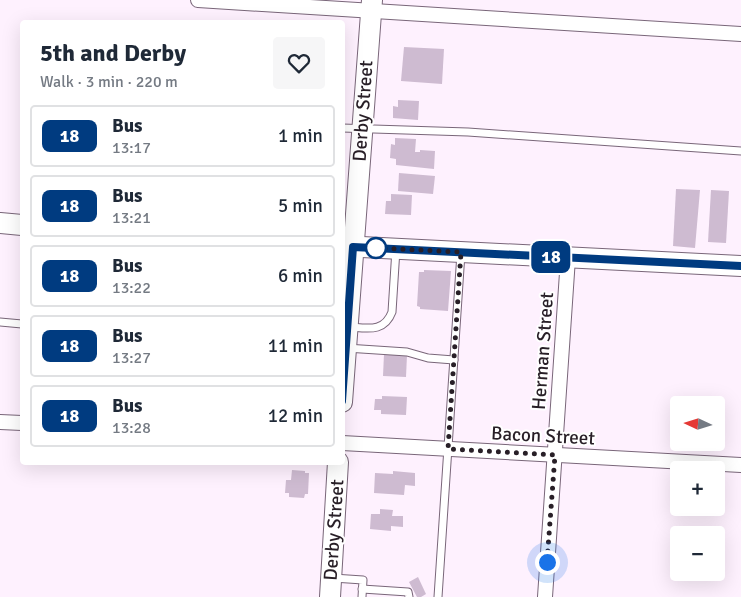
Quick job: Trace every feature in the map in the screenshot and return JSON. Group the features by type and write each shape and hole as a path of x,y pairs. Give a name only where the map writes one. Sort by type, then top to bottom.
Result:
{"main road":[{"name":"Derby Street","path":"345,338 352,128 371,5"},
{"path":"0,224 20,225"},
{"path":"348,246 741,266"},
{"name":"Derby Street","path":"331,587 338,465"}],"street":[{"path":"198,0 371,5 741,34"},
{"name":"Herman Street","path":"545,597 568,258"},
{"path":"0,422 20,423"},
{"name":"Bacon Street","path":"345,443 741,465"}],"lane":[{"path":"352,128 468,132 741,151"},
{"path":"345,338 379,328 390,319 396,249"},
{"path":"438,597 461,252"},
{"path":"0,322 20,324"},
{"path":"345,338 428,358 454,360"},
{"path":"331,587 363,580 362,593 408,592 409,597"}],"building":[{"path":"404,47 444,49 442,84 401,81"},
{"path":"398,100 419,101 418,120 393,118 393,106 398,107"},
{"path":"395,138 416,139 415,152 420,152 420,150 435,151 434,169 396,165 396,159 390,158 391,144 395,145"},
{"path":"399,173 435,176 433,194 398,191"},
{"path":"676,189 700,190 695,248 673,246"},
{"path":"711,190 729,191 726,243 708,242"},
{"path":"391,194 412,195 411,215 385,214 386,201 391,201"},
{"path":"424,270 451,271 448,311 420,309 417,306 419,272 424,272"},
{"path":"384,354 407,355 406,377 383,376"},
{"path":"382,396 407,397 406,415 381,414 381,410 374,410 375,399 382,399"},
{"path":"292,470 309,473 308,494 305,494 304,498 289,497 289,493 285,493 286,480 291,480"},
{"path":"393,471 415,473 415,486 405,485 404,495 374,493 375,473 393,474"},
{"path":"380,509 393,510 392,516 403,516 403,527 391,526 391,531 370,529 371,514 380,514"},
{"path":"418,577 426,594 421,597 417,597 409,582"}],"bus line":[{"name":"18","path":"345,359 353,247 741,266"}],"route":[{"path":"376,248 461,252 448,449 555,455 547,562"}]}
